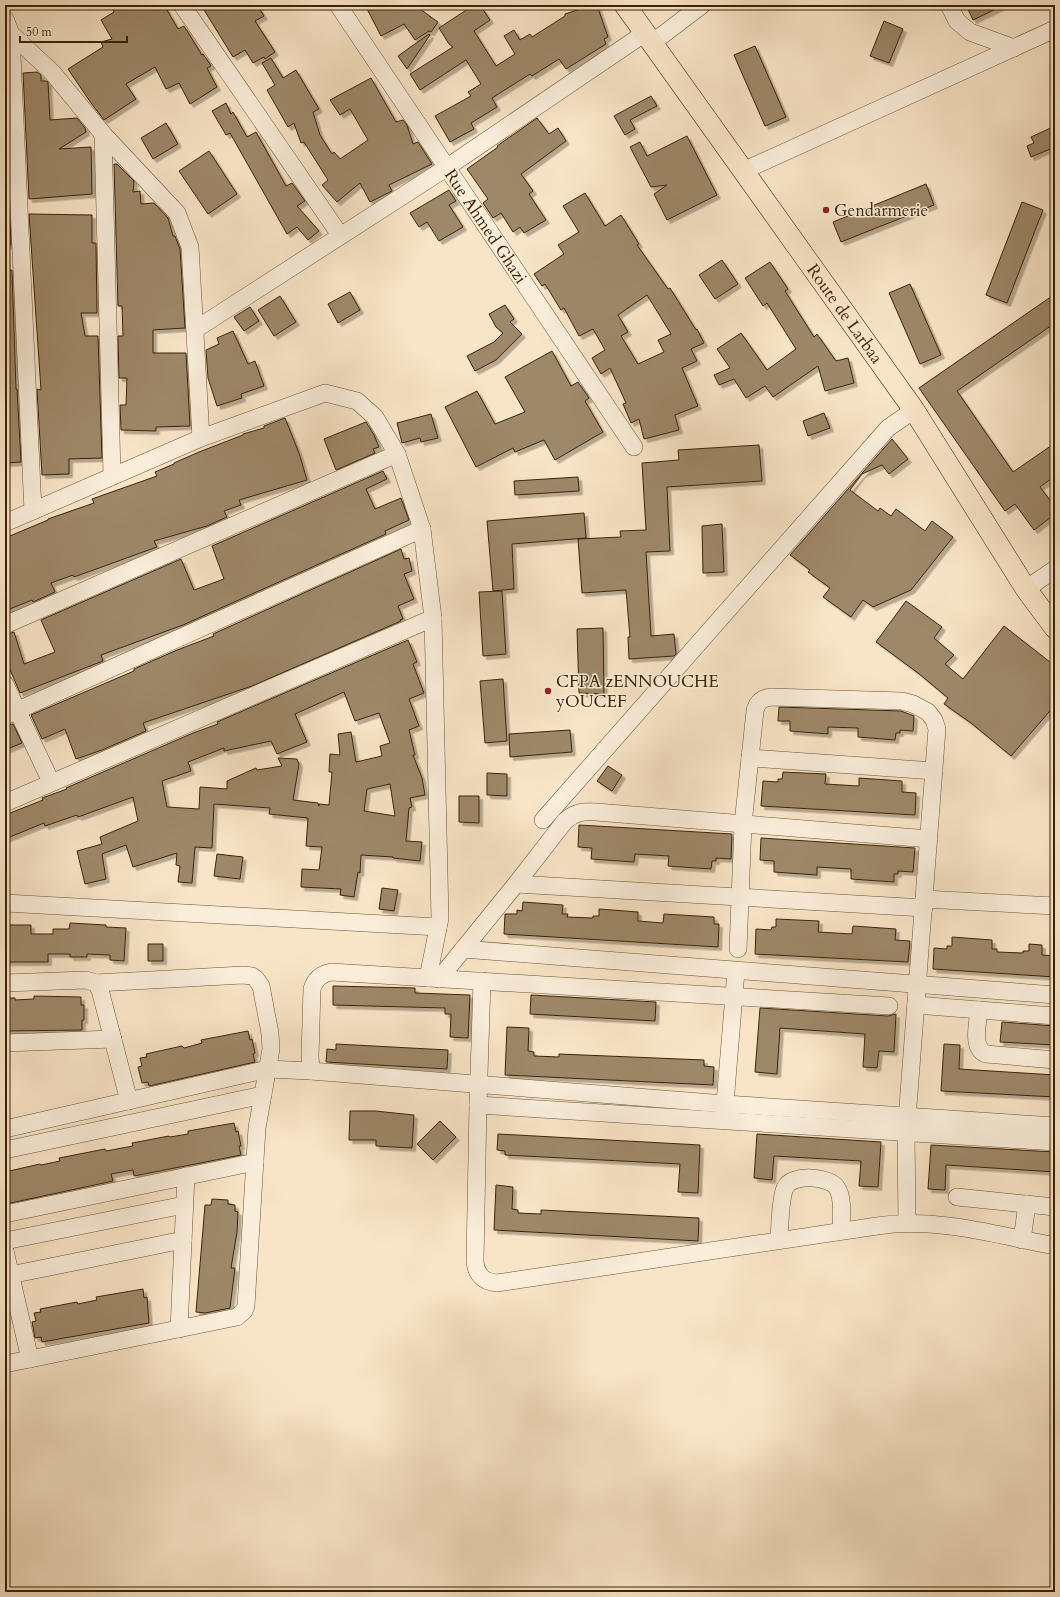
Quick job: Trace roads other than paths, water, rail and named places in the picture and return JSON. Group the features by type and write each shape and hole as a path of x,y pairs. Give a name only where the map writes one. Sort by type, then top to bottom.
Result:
{"main road":[{"name":"Route de Larbaa","path":"625,5 914,410 1026,589 1055,628"}],"street":[{"path":"182,5 340,235"},
{"name":"Rue Ahmed Ghazi","path":"338,5 634,447"},
{"path":"196,329 340,235 702,5"},
{"path":"949,5 957,21 970,32 1014,48"},
{"path":"8,27 52,72 103,134 177,213 190,247 196,329 201,438"},
{"path":"8,27 32,511"},
{"path":"743,171 1055,29"},
{"path":"103,134 112,476"},
{"path":"5,523 201,438 325,393 357,401 375,417 397,454 422,529 433,618 440,918 434,978"},
{"path":"543,820 888,428 914,410"},
{"path":"5,625 397,454"},
{"path":"11,713 422,529"},
{"path":"1026,589 1055,569"},
{"path":"5,803 50,782 433,618"},
{"path":"5,684 11,713 50,782"},
{"path":"738,949 743,824 756,707 763,699 771,697 891,700 913,704 928,712 934,720 937,729 906,1124 907,1222"},
{"path":"750,758 934,771"},
{"path":"434,978 463,949 565,821 579,812 596,812 929,839"},
{"path":"516,884 739,898 924,904 1055,906"},
{"path":"5,903 438,927"},
{"path":"463,949 1055,995"},
{"path":"724,1113 736,971"},
{"path":"311,1071 312,989 317,979 331,972 889,1006"},
{"path":"5,983 86,980 96,984 243,974 252,976 261,986 270,1033 271,1049 257,1128 247,1301 244,1311 237,1317 5,1364"},
{"path":"482,981 478,1084 475,1261 477,1272 485,1281 498,1283 907,1222 940,1224 1055,1246"},
{"path":"96,984 100,990 129,1101"},
{"path":"916,1005 1055,1016"},
{"path":"979,1010 977,1041 979,1050 982,1052 986,1054 1055,1060"},
{"path":"5,1043 113,1039"},
{"path":"5,1129 268,1069 478,1084 724,1113"},
{"path":"5,1150 262,1095"},
{"path":"478,1105 724,1113 906,1124 1055,1126"},
{"path":"906,1124 1055,1142"},
{"path":"5,1214 255,1162"},
{"path":"179,1329 186,1176"},
{"path":"779,1240 785,1188 791,1181 796,1179 821,1179 835,1185 840,1193 841,1231"},
{"path":"957,1197 1055,1207"},
{"path":"1022,1240 1027,1204"},
{"path":"30,1359 9,1281 5,1251 184,1205"},
{"path":"9,1281 183,1240"}],"place":[{"name":"Gendarmerie","path":"826,210"},
{"name":"CFPA zENNOUCHE yOUCEF","path":"548,691"}]}
